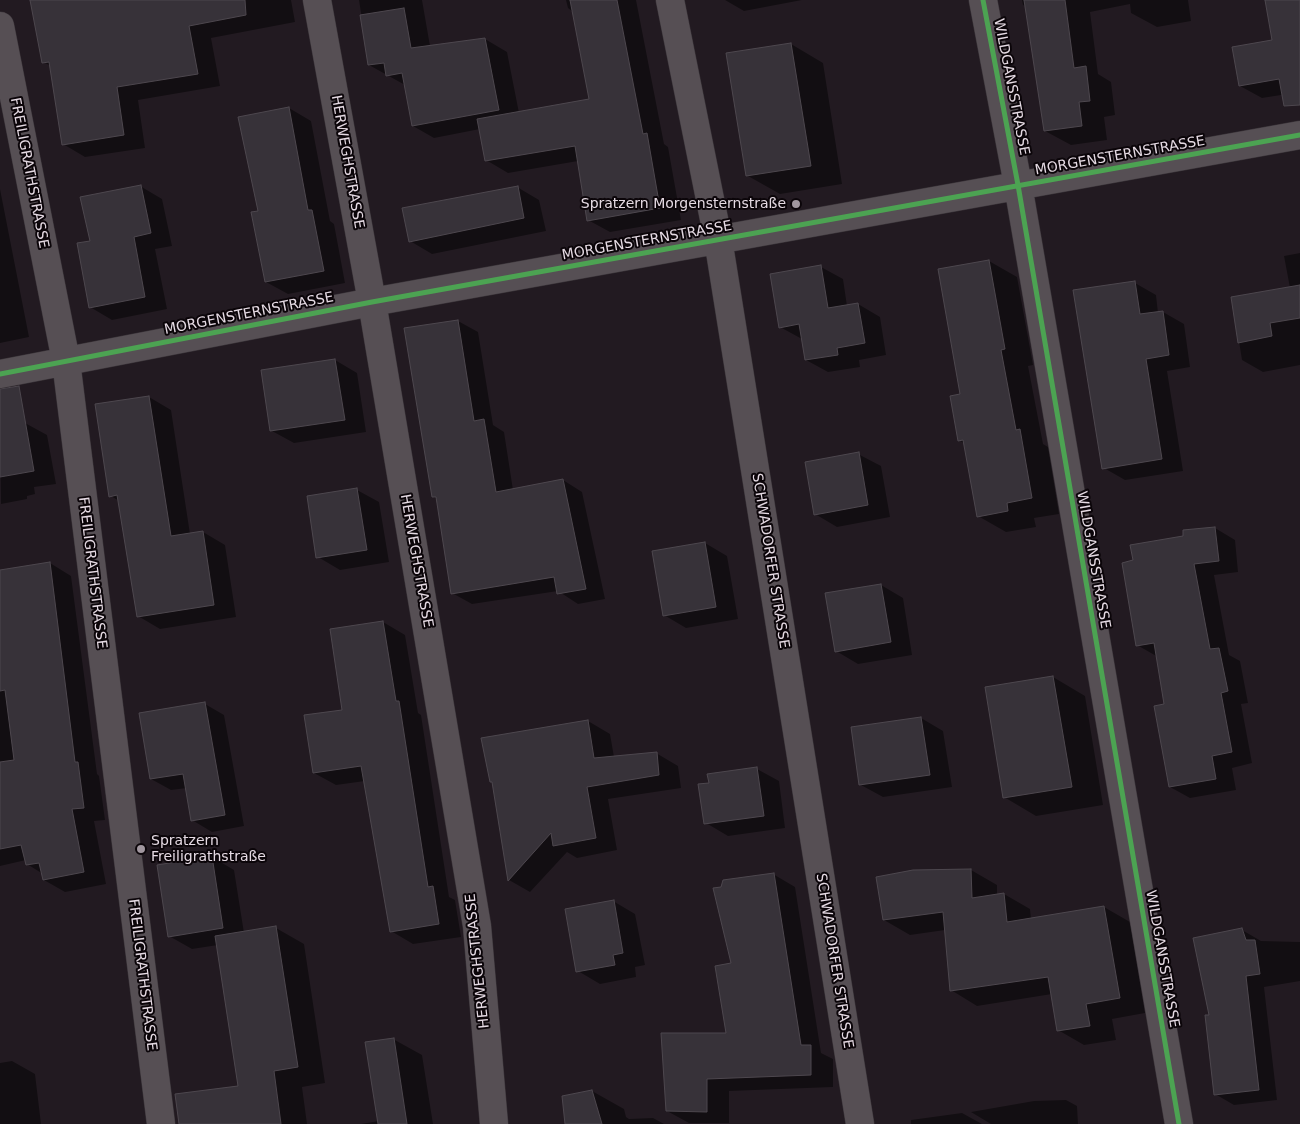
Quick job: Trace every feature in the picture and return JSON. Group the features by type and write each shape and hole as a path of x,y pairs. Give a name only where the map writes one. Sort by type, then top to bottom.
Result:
{"street":[{"name":"HERWEGHSTRASSE","path":"317,0 372,302 477,926 494,1124"},
{"name":"SCHWADORFER STRASSE","path":"670,0 718,240 860,1124"},
{"name":"WILDGANSSTRASSE","path":"983,0 1018,185 1179,1124"},
{"name":"FREILIGRATHSTRASSE","path":"0,26 66,361 161,1124"},
{"name":"MORGENSTERNSTRASSE","path":"0,374 372,302 1300,136"}],"building":[{"path":"30,0 245,0 246,15 189,26 198,74 117,87 124,135 62,145 49,62 42,63"},
{"path":"570,0 617,0 643,134 647,133 660,208 587,221 575,146 485,161 477,119 589,99"},
{"path":"1024,0 1065,0 1074,68 1086,66 1090,101 1079,102 1082,126 1044,131"},
{"path":"1265,0 1300,0 1300,105 1284,106 1279,79 1239,86 1232,47 1272,40"},
{"path":"404,8 411,48 485,38 499,110 412,126 402,73 386,76 384,63 368,65 360,15"},
{"path":"791,43 811,166 746,176 726,53"},
{"path":"289,107 308,210 312,210 324,271 265,282 251,212 258,211 238,117"},
{"path":"141,185 151,233 134,237 145,297 89,308 77,243 90,241 80,197"},
{"path":"518,186 524,218 409,242 402,208"},
{"path":"989,260 1005,349 1001,350 1016,430 1020,429 1032,498 1007,503 1008,511 977,517 963,440 958,441 950,396 960,394 938,269"},
{"path":"821,265 828,308 858,303 865,343 837,348 838,355 805,360 799,324 779,328 770,274"},
{"path":"1135,281 1140,314 1163,311 1169,355 1146,359 1162,459 1102,469 1073,290"},
{"path":"1300,285 1300,318 1270,323 1272,336 1238,343 1231,297"},
{"path":"458,320 474,421 484,419 496,492 563,479 586,589 557,594 554,577 451,594 436,497 432,497 404,328"},
{"path":"335,359 345,420 270,431 261,370"},
{"path":"19,386 34,471 0,477 0,389"},
{"path":"149,396 171,536 203,531 214,605 137,617 117,495 109,497 95,404"},
{"path":"859,452 868,505 814,515 805,462"},
{"path":"357,488 367,550 316,558 307,496"},
{"path":"1215,527 1219,561 1194,564 1210,649 1219,648 1228,691 1221,693 1232,752 1212,756 1216,779 1169,787 1154,706 1164,704 1154,643 1136,646 1122,563 1133,560 1130,545 1183,536 1183,530"},
{"path":"705,542 716,607 663,616 652,551"},
{"path":"50,562 75,762 78,762 84,808 72,809 84,872 43,880 39,863 26,865 21,845 0,849 0,762 14,760 5,690 0,691 0,570"},
{"path":"881,584 891,642 835,652 825,593"},
{"path":"383,621 396,701 399,701 428,887 433,886 439,924 390,932 361,766 313,773 304,715 342,710 330,629"},
{"path":"1053,676 1072,787 1003,798 985,687"},
{"path":"205,702 225,815 191,821 183,774 150,779 139,713"},
{"path":"921,717 930,775 859,785 851,727"},
{"path":"588,720 594,758 657,752 659,775 587,787 596,838 553,846 551,833 508,881 492,782 490,782 481,738"},
{"path":"757,767 764,816 704,824 698,784 709,783 707,774"},
{"path":"212,856 223,928 168,937 157,865"},
{"path":"971,869 972,898 1004,893 1007,922 1104,906 1120,998 1086,1004 1090,1026 1057,1031 1048,977 950,991 943,912 883,920 876,877 913,870"},
{"path":"774,873 801,1045 811,1045 811,1075 707,1079 707,1112 666,1111 661,1033 726,1033 715,966 731,963 713,888 721,887 723,880"},
{"path":"614,900 623,953 613,955 615,965 576,972 565,909"},
{"path":"276,926 298,1067 274,1071 281,1124 179,1124 175,1094 238,1086 215,936"},
{"path":"1242,928 1246,940 1255,940 1260,974 1246,976 1259,1090 1214,1095 1205,1015 1209,1015 1193,938"},
{"path":"394,1038 407,1124 378,1124 365,1042"},
{"path":"592,1090 602,1124 565,1124 562,1096"}],"cycle path":[{"path":"983,0 1018,185 1179,1124"},
{"path":"0,374 372,302 1300,135"}],"place":[{"name":"Spratzern Morgensternstraße","path":"796,204"},
{"name":"Spratzern Freiligrathstraße","path":"141,849"}]}
